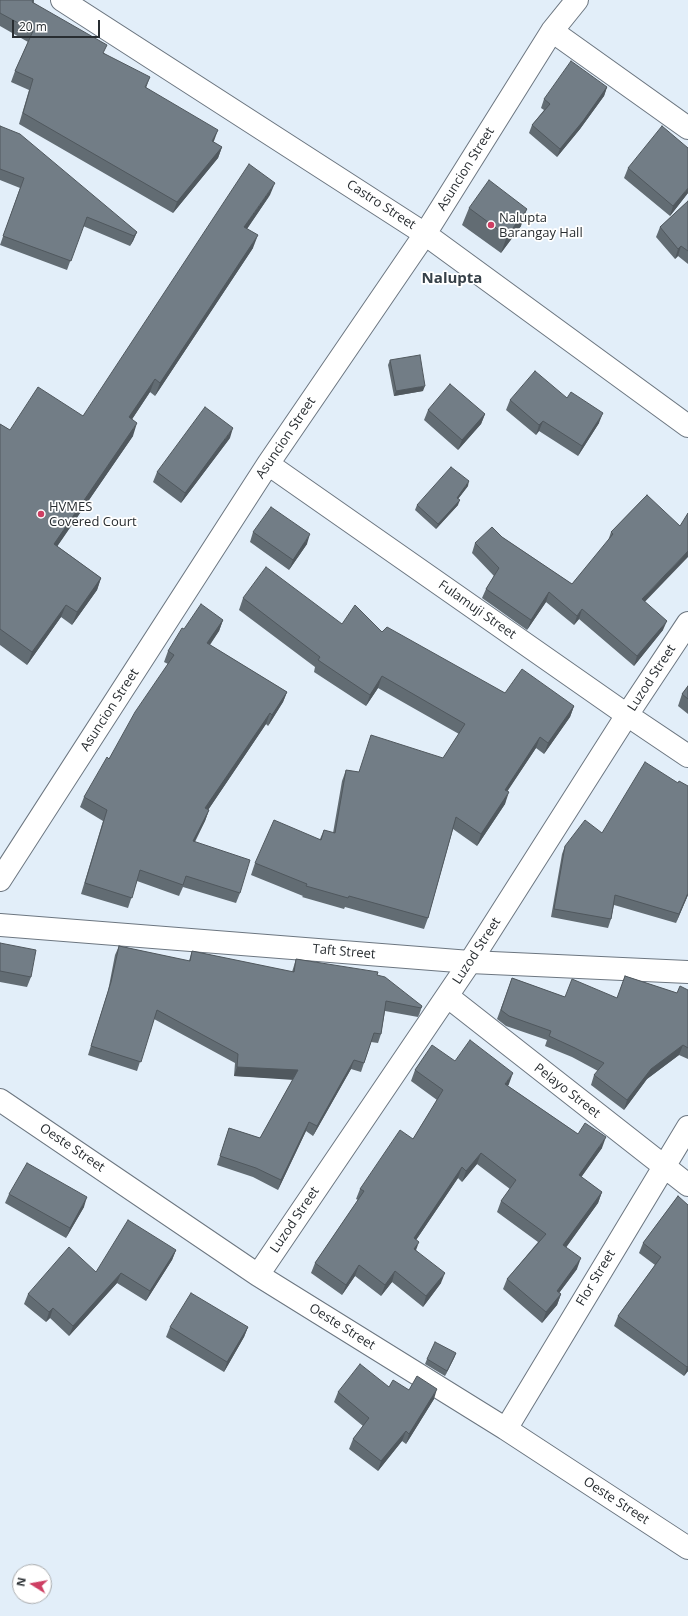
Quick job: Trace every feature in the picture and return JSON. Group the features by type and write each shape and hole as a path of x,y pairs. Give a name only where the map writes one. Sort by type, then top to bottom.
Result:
{"street":[{"name":"Castro Street","path":"62,0 425,234 688,426"},
{"name":"Asuncion Street","path":"0,880 268,464 425,234 552,31 577,0"},
{"path":"552,31 688,128"},
{"name":"Fulamuji Street","path":"268,464 688,756"},
{"name":"Luzod Street","path":"258,1275 470,962 627,715 688,623"},
{"name":"Taft Street","path":"0,925 470,962 688,972"},
{"name":"Pelayo Street","path":"447,996 663,1167 688,1185"},
{"name":"Oeste Street","path":"0,1100 258,1275 506,1429 688,1548"},
{"name":"Flor Street","path":"506,1429 688,1127"}],"building":[{"path":"0,0 33,0 32,2 107,45 103,53 150,77 145,87 218,130 212,141 222,147 177,202 23,113 33,79 15,71 33,31 0,13"},
{"path":"571,61 607,87 583,121 560,149 532,125 550,104 544,99"},
{"path":"0,126 20,134 137,232 134,236 87,217 71,261 3,236 24,178 0,169"},
{"path":"662,126 688,148 688,188 673,206 628,168"},
{"path":"249,164 275,183 244,227 258,235 160,383 155,379 129,417 137,423 54,544 101,578 77,612 66,605 32,652 0,629 0,424 10,430 38,387 83,416"},
{"path":"489,180 527,209 507,236 469,208"},
{"path":"688,201 688,251 681,246 678,249 660,227"},
{"path":"420,355 425,386 396,391 390,360"},
{"path":"535,371 567,398 571,392 603,413 582,446 543,421 539,425 510,400"},
{"path":"450,384 485,414 462,440 428,410"},
{"path":"205,407 233,428 185,493 157,472"},
{"path":"451,467 469,481 457,498 460,500 438,524 417,505"},
{"path":"647,495 680,526 688,513 688,551 642,599 667,621 637,656 582,609 577,616 549,592 531,620 486,589 499,568 475,543 492,527 502,537 572,584 613,534 611,532"},
{"path":"271,507 310,534 293,560 253,532"},
{"path":"266,567 342,624 355,605 382,632 387,627 505,693 522,669 574,706 548,743 540,737 505,790 509,792 481,834 456,817 428,918 349,896 348,898 306,886 307,884 255,863 274,820 321,840 324,830 335,833 346,770 359,772 371,735 443,758 465,724 382,676 370,695 318,660 320,657 243,598"},
{"path":"201,604 223,620 207,643 287,692 272,715 270,713 205,808 209,810 193,841 250,860 240,893 186,876 183,885 140,870 132,898 85,883 107,810 84,797 107,757 109,759 135,712 174,655 168,651 182,628 184,629"},
{"path":"688,686 688,699 682,694"},
{"path":"645,762 678,783 679,781 688,786 688,893 679,914 615,895 611,919 554,909 565,846 585,820 602,833"},
{"path":"0,943 36,950 31,977 0,971"},
{"path":"119,946 190,961 192,951 294,972 296,959 378,972 377,975 385,977 422,1006 421,1008 386,1001 381,1034 374,1033 364,1063 354,1060 317,1126 309,1122 281,1180 256,1168 220,1156 229,1128 260,1138 298,1070 237,1067 238,1054 157,1010 141,1062 91,1046 111,982"},
{"path":"625,976 677,993 680,986 688,990 688,1048 683,1045 651,1069 627,1100 594,1075 604,1063 549,1036 551,1031 509,1016 501,1010 512,978 565,997 572,979 617,998"},
{"path":"470,1040 513,1073 505,1084 578,1134 585,1123 606,1137 579,1175 602,1192 563,1245 581,1258 557,1291 561,1294 546,1312 507,1279 546,1234 501,1201 516,1180 481,1153 466,1171 462,1167 414,1238 419,1242 414,1249 445,1273 426,1296 395,1271 385,1285 359,1265 346,1285 315,1263 364,1191 360,1189 400,1130 413,1139 443,1090 415,1070 432,1045 455,1061"},
{"path":"27,1163 87,1197 70,1228 9,1194"},
{"path":"678,1196 688,1205 687,1367 618,1316 661,1257 643,1243"},
{"path":"128,1220 176,1250 150,1291 121,1273 73,1326 53,1308 49,1312 28,1294 69,1247 96,1272"},
{"path":"191,1293 248,1327 227,1362 170,1327"},
{"path":"435,1342 456,1353 447,1371 427,1359"},
{"path":"360,1364 389,1387 393,1380 409,1390 417,1376 437,1389 409,1434 406,1431 381,1461 353,1439 369,1418 338,1392"}],"place":[{"name":"Nalupta Barangay Hall","path":"491,225"},
{"name":"HVMES Covered Court","path":"41,514"}],"district":[{"name":"Nalupta","path":"452,279"}]}
